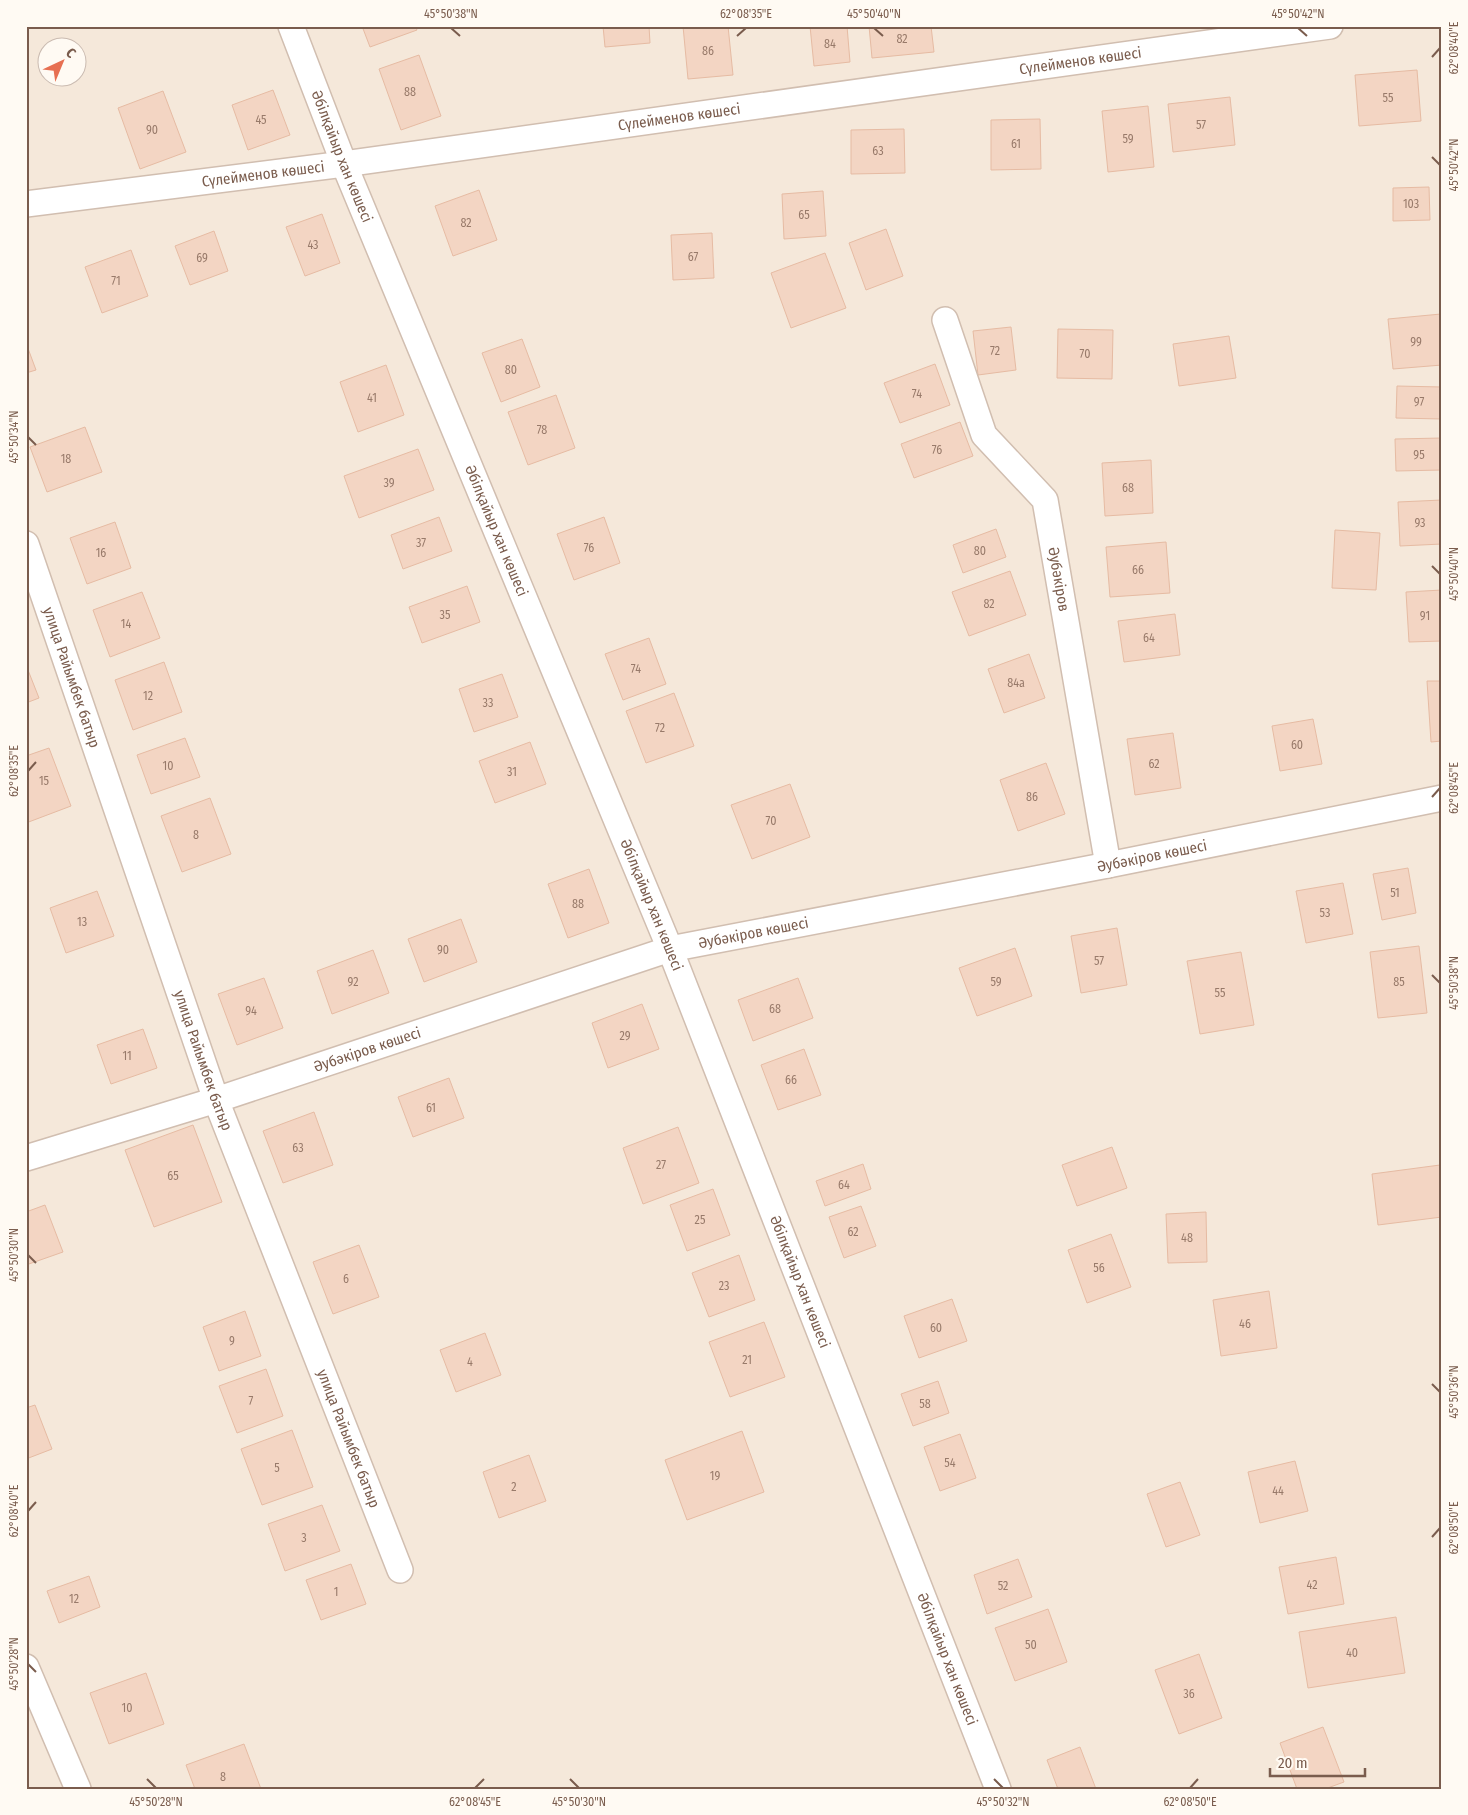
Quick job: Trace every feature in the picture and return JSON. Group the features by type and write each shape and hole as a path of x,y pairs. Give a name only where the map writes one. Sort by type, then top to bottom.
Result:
{"street":[{"name":"Әбілқайыр хан көшесі","path":"291,26 344,164 670,949 998,1789"},
{"name":"Сүлейменов көшесі","path":"26,204 344,164 1330,26"},
{"name":"Әубәкіров","path":"945,320 984,435 1045,500 1108,865"},
{"name":"улица Райымбек батыр","path":"26,544 216,1100 400,1570"},
{"name":"Әубәкіров көшесі","path":"26,1158 216,1100 670,949 1108,865 1442,798"},
{"path":"26,1667 78,1789"}],"shaded area":[{"path":"26,26 1442,26 1442,1789 26,1789"}],"building":[{"path":"362,26 415,26 417,30 370,47"},
{"path":"603,26 649,26 650,43 605,47"},
{"path":"683,26 728,26 733,75 688,79"},
{"path":"810,26 847,26 850,62 814,66"},
{"path":"869,26 931,26 934,52 872,58"},
{"path":"419,55 441,116 401,130 379,69"},
{"path":"1417,70 1421,121 1359,126 1355,75"},
{"path":"273,90 290,135 248,150 232,105"},
{"path":"163,91 186,152 140,169 118,108"},
{"path":"1230,97 1235,145 1173,152 1168,104"},
{"path":"1148,106 1154,167 1108,172 1102,111"},
{"path":"1040,119 1041,169 991,170 991,120"},
{"path":"904,129 905,173 851,174 851,130"},
{"path":"1429,187 1430,220 1393,221 1393,188"},
{"path":"479,190 497,240 453,256 435,206"},
{"path":"823,191 826,236 784,239 782,194"},
{"path":"322,214 340,263 305,276 286,227"},
{"path":"886,229 903,276 866,290 849,243"},
{"path":"214,231 228,271 190,285 175,246"},
{"path":"712,233 714,278 673,280 671,235"},
{"path":"131,250 148,296 102,313 85,267"},
{"path":"825,253 846,308 791,328 771,273"},
{"path":"1441,314 1442,365 1393,369 1388,319"},
{"path":"1011,327 1016,370 978,375 973,331"},
{"path":"1058,329 1113,330 1112,379 1057,378"},
{"path":"1229,336 1236,378 1179,386 1173,344"},
{"path":"522,339 540,387 501,402 482,353"},
{"path":"26,343 36,370 26,373"},
{"path":"935,364 950,405 900,423 884,383"},
{"path":"386,365 404,415 358,432 340,382"},
{"path":"1397,386 1442,387 1442,419 1396,418"},
{"path":"556,395 575,448 528,465 508,412"},
{"path":"960,422 973,456 914,478 901,444"},
{"path":"85,427 102,472 47,492 30,447"},
{"path":"1442,438 1442,470 1396,471 1395,439"},
{"path":"418,449 434,490 359,518 344,476"},
{"path":"1151,460 1153,513 1105,516 1102,463"},
{"path":"1442,500 1442,544 1400,546 1398,502"},
{"path":"439,517 452,551 403,569 391,535"},
{"path":"604,517 620,563 574,580 557,534"},
{"path":"115,522 131,568 87,584 70,538"},
{"path":"996,529 1006,557 963,573 953,545"},
{"path":"1335,530 1380,533 1376,590 1332,588"},
{"path":"1166,542 1170,593 1110,597 1106,547"},
{"path":"1010,571 1026,615 969,636 952,592"},
{"path":"467,586 480,622 422,643 409,607"},
{"path":"1442,590 1442,641 1409,642 1406,592"},
{"path":"142,592 160,638 110,657 93,610"},
{"path":"1175,614 1180,655 1124,662 1118,621"},
{"path":"649,638 666,684 623,700 605,654"},
{"path":"1029,654 1045,698 1004,713 988,669"},
{"path":"164,662 182,712 133,730 115,680"},
{"path":"26,665 39,698 26,703"},
{"path":"502,674 518,717 474,732 459,689"},
{"path":"1427,681 1442,681 1442,741 1431,742"},
{"path":"674,693 694,746 646,763 626,711"},
{"path":"1313,719 1322,764 1280,771 1272,726"},
{"path":"1173,733 1181,788 1135,795 1127,739"},
{"path":"185,738 200,777 151,794 137,755"},
{"path":"530,742 546,784 495,803 479,761"},
{"path":"49,748 71,806 26,823 26,756"},
{"path":"1046,763 1065,814 1018,831 1000,780"},
{"path":"790,784 810,837 752,859 731,805"},
{"path":"210,798 231,854 182,872 161,816"},
{"path":"1408,868 1416,913 1382,920 1373,874"},
{"path":"589,869 609,923 568,938 548,884"},
{"path":"1343,883 1353,934 1306,943 1296,891"},
{"path":"97,891 114,936 66,953 50,908"},
{"path":"461,919 477,962 424,982 408,939"},
{"path":"1117,928 1127,985 1081,993 1071,936"},
{"path":"1419,946 1427,1013 1378,1018 1370,952"},
{"path":"1015,948 1032,996 977,1016 959,968"},
{"path":"373,950 389,993 332,1014 317,971"},
{"path":"1241,952 1254,1025 1200,1034 1187,961"},
{"path":"264,978 283,1028 237,1045 218,994"},
{"path":"798,978 813,1018 753,1041 738,1000"},
{"path":"642,1004 659,1049 608,1068 592,1023"},
{"path":"143,1029 157,1068 111,1084 97,1045"},
{"path":"804,1049 821,1095 778,1110 761,1065"},
{"path":"449,1078 464,1118 413,1137 398,1097"},
{"path":"314,1112 333,1165 283,1183 263,1131"},
{"path":"193,1125 222,1202 154,1227 125,1150"},
{"path":"678,1127 699,1183 643,1204 623,1148"},
{"path":"1112,1147 1127,1188 1077,1206 1062,1165"},
{"path":"863,1164 871,1189 825,1206 816,1181"},
{"path":"1440,1165 1442,1217 1378,1225 1372,1174"},
{"path":"713,1189 730,1235 687,1251 670,1205"},
{"path":"45,1205 63,1252 26,1265 26,1212"},
{"path":"861,1206 876,1246 844,1258 829,1217"},
{"path":"1206,1212 1207,1262 1168,1263 1166,1214"},
{"path":"1111,1234 1131,1287 1087,1303 1068,1250"},
{"path":"359,1245 379,1297 333,1314 313,1262"},
{"path":"739,1255 755,1300 709,1317 692,1273"},
{"path":"1269,1291 1277,1348 1221,1356 1213,1300"},
{"path":"952,1299 967,1341 919,1358 904,1316"},
{"path":"245,1311 261,1356 219,1371 203,1327"},
{"path":"764,1322 785,1377 730,1397 709,1342"},
{"path":"485,1333 501,1375 456,1392 440,1350"},
{"path":"266,1369 283,1416 237,1433 219,1386"},
{"path":"938,1381 949,1413 913,1426 901,1394"},
{"path":"35,1405 52,1449 26,1459 26,1408"},
{"path":"292,1430 313,1487 262,1505 241,1449"},
{"path":"742,1431 764,1492 687,1520 665,1460"},
{"path":"960,1434 976,1478 940,1491 924,1447"},
{"path":"529,1455 546,1501 499,1518 483,1472"},
{"path":"1295,1461 1308,1511 1260,1523 1248,1472"},
{"path":"1180,1482 1200,1535 1166,1547 1147,1494"},
{"path":"322,1505 340,1551 285,1571 268,1524"},
{"path":"1336,1557 1344,1604 1288,1614 1279,1567"},
{"path":"1018,1559 1032,1597 987,1614 974,1575"},
{"path":"351,1564 366,1604 321,1620 306,1580"},
{"path":"89,1576 100,1607 59,1623 47,1591"},
{"path":"1048,1609 1067,1662 1015,1681 995,1628"},
{"path":"1396,1617 1405,1673 1308,1688 1299,1632"},
{"path":"1199,1654 1222,1718 1179,1734 1155,1670"},
{"path":"146,1673 164,1724 109,1744 90,1693"},
{"path":"1323,1727 1344,1782 1325,1789 1297,1789 1280,1743"},
{"path":"244,1744 261,1789 195,1789 186,1765"},
{"path":"1080,1747 1096,1789 1058,1789 1047,1760"}]}
